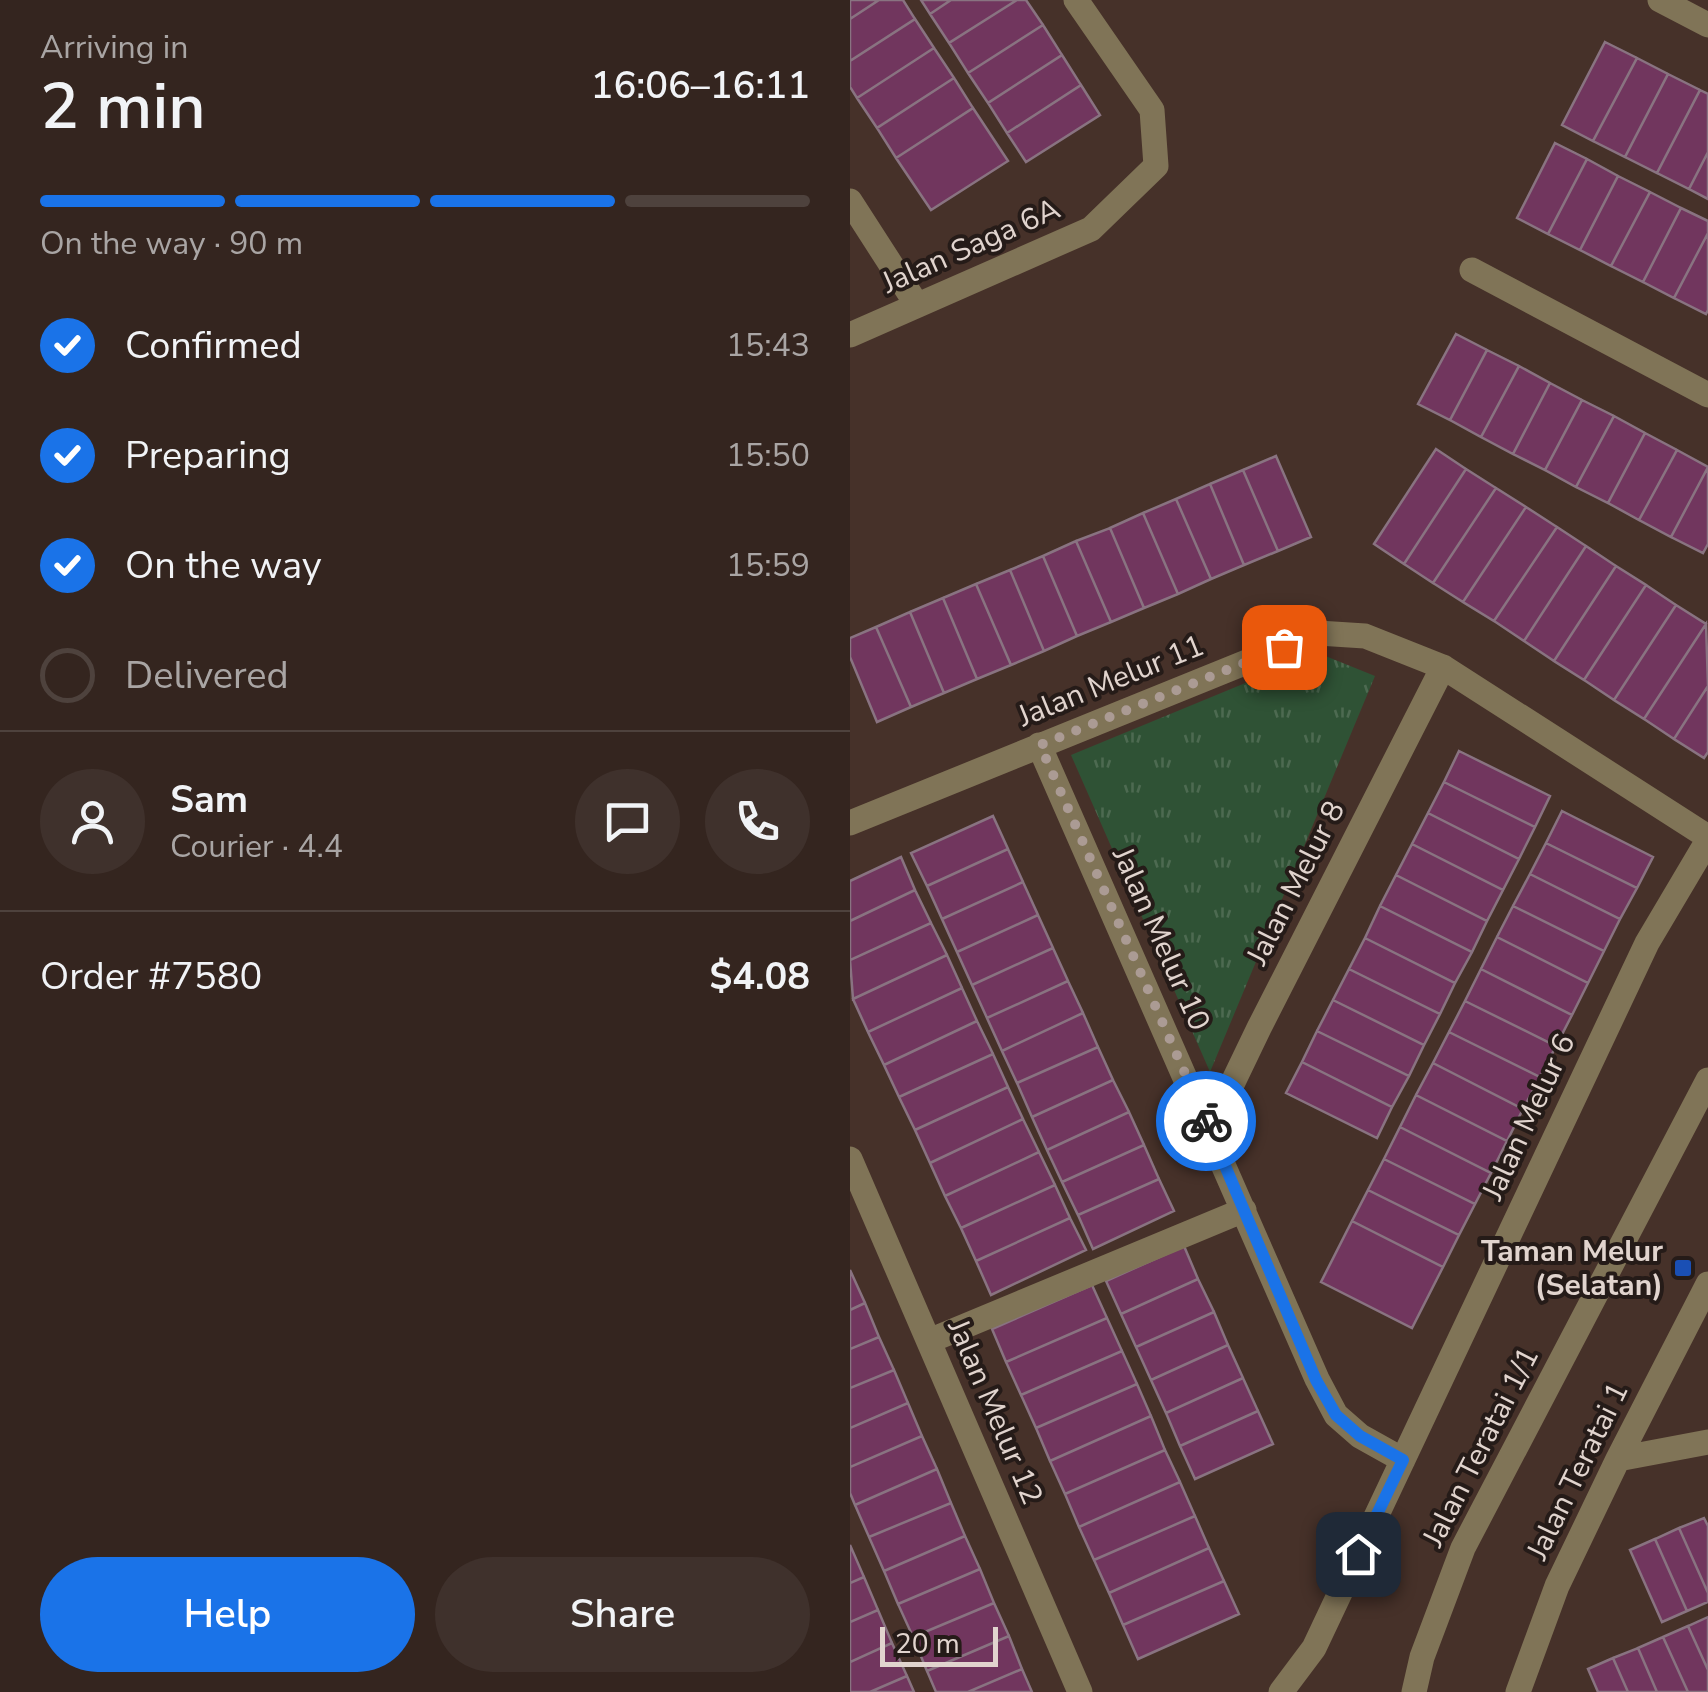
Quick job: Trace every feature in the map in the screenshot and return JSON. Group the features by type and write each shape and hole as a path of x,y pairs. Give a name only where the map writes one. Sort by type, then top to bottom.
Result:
{"street":[{"name":"Jalan Saga 6A","path":"850,335 1091,229 1156,166 1152,110 1076,0"},
{"path":"1660,0 1708,25"},
{"path":"850,201 917,306"},
{"path":"1472,270 1708,395"},
{"name":"Jalan Melur 11","path":"850,823 1318,633 1366,636 1443,667 1708,838"},
{"name":"Jalan Melur 8","path":"1210,1130 1443,667"},
{"name":"Jalan Melur 10","path":"1040,745 1316,1380 1336,1415 1360,1436 1403,1460"},
{"name":"Jalan Melur 6","path":"1281,1692 1314,1648 1647,944 1708,838"},
{"name":"Jalan Teratai 1/1","path":"1414,1692 1422,1657 1463,1548 1708,1080"},
{"name":"Jalan Melur 12","path":"851,1164 1080,1692"},
{"path":"928,1341 1244,1210"},
{"name":"Jalan Teratai 1","path":"1518,1692 1557,1586 1708,1284"},
{"path":"1618,1459 1708,1442"}],"green space":[{"path":"1318,653 1375,676 1210,1072 1071,755"}],"building":[{"path":"850,0 879,0 850,19"},
{"path":"879,0 903,0 915,19 850,61 850,19"},
{"path":"921,0 951,0 930,14"},
{"path":"951,0 1017,0 949,43 930,14"},
{"path":"1017,0 1026,0 1043,25 968,73 949,43"},
{"path":"915,19 934,48 857,98 850,87 850,61"},
{"path":"1043,25 1062,55 988,103 968,73"},
{"path":"1605,42 1637,58 1593,141 1562,125"},
{"path":"934,48 954,78 877,128 857,98"},
{"path":"1062,55 1081,85 1007,133 988,103"},
{"path":"1637,58 1668,74 1625,157 1593,141"},
{"path":"1668,74 1700,90 1657,173 1625,157"},
{"path":"954,78 973,108 896,158 877,128"},
{"path":"1081,85 1100,115 1026,162 1007,133"},
{"path":"1700,90 1708,94 1708,152 1689,189 1657,173"},
{"path":"973,108 1008,161 931,210 896,158"},
{"path":"1555,143 1587,159 1548,234 1517,218"},
{"path":"1708,152 1708,199 1689,189"},
{"path":"1587,159 1618,176 1580,250 1548,234"},
{"path":"1618,176 1650,192 1611,266 1580,250"},
{"path":"1650,192 1681,208 1643,282 1611,266"},
{"path":"1681,208 1708,221 1708,233 1674,298 1643,282"},
{"path":"1708,233 1708,310 1706,314 1674,298"},
{"path":"1456,334 1487,350 1450,420 1418,404"},
{"path":"1487,350 1519,366 1481,437 1450,420"},
{"path":"1519,366 1550,383 1513,454 1481,437"},
{"path":"1550,383 1582,400 1545,470 1513,454"},
{"path":"1582,400 1614,416 1576,487 1545,470"},
{"path":"1614,416 1645,433 1608,503 1576,487"},
{"path":"1645,433 1677,450 1639,520 1608,503"},
{"path":"1436,449 1466,469 1404,564 1374,544"},
{"path":"1677,450 1708,467 1671,537 1639,520"},
{"path":"1276,456 1311,537 1278,551 1243,470"},
{"path":"1708,467 1708,544 1703,553 1671,537"},
{"path":"1466,469 1496,488 1433,583 1404,564"},
{"path":"1243,470 1278,551 1244,565 1210,484"},
{"path":"1210,484 1244,565 1211,579 1176,499"},
{"path":"1496,488 1526,507 1463,602 1433,583"},
{"path":"1176,499 1211,579 1178,594 1143,513"},
{"path":"1526,507 1557,527 1494,621 1463,602"},
{"path":"1143,513 1178,594 1144,608 1110,528"},
{"path":"1557,527 1586,546 1524,641 1494,621"},
{"path":"1110,528 1144,608 1111,622 1076,541"},
{"path":"1076,541 1111,622 1077,636 1043,556"},
{"path":"1586,546 1616,566 1554,661 1524,641"},
{"path":"1043,556 1077,636 1044,651 1010,570"},
{"path":"1616,566 1646,585 1584,680 1554,661"},
{"path":"1010,570 1044,651 1011,665 976,584"},
{"path":"976,584 1011,665 977,679 943,598"},
{"path":"1646,585 1676,605 1614,700 1584,680"},
{"path":"943,598 977,679 944,693 910,612"},
{"path":"1676,605 1706,624 1644,719 1614,700"},
{"path":"910,612 944,693 911,707 876,627"},
{"path":"1706,624 1708,686 1674,739 1644,719"},
{"path":"876,627 911,707 877,722 850,657 850,638"},
{"path":"1708,686 1708,752 1704,758 1674,739"},
{"path":"1459,751 1550,796 1535,827 1444,782"},
{"path":"1444,782 1535,827 1519,859 1428,813"},
{"path":"1562,811 1653,857 1637,888 1546,843"},
{"path":"1428,813 1519,859 1503,890 1412,844"},
{"path":"993,816 1008,849 927,886 911,853"},
{"path":"1546,843 1637,888 1620,919 1530,874"},
{"path":"1412,844 1503,890 1487,921 1396,875"},
{"path":"1008,849 1023,882 942,919 927,886"},
{"path":"901,857 915,890 850,921 850,881"},
{"path":"1530,874 1620,919 1604,951 1513,906"},
{"path":"1396,875 1487,921 1472,952 1380,906"},
{"path":"1023,882 1038,915 957,952 942,919"},
{"path":"915,890 931,923 850,960 850,921"},
{"path":"1380,906 1472,952 1455,983 1365,938"},
{"path":"1513,906 1604,951 1588,983 1497,937"},
{"path":"1038,915 1053,948 972,985 957,952"},
{"path":"931,923 947,955 853,999 850,960"},
{"path":"1497,937 1588,983 1572,1015 1481,969"},
{"path":"1365,938 1455,983 1440,1014 1349,969"},
{"path":"1053,948 1068,981 987,1018 972,985"},
{"path":"947,955 962,988 868,1032 853,999"},
{"path":"1349,969 1440,1014 1424,1045 1333,1000"},
{"path":"1481,969 1572,1015 1556,1046 1465,1001"},
{"path":"1068,981 1083,1013 1002,1051 987,1018"},
{"path":"962,988 977,1021 884,1065 868,1032"},
{"path":"1333,1000 1424,1045 1409,1076 1317,1031"},
{"path":"1465,1001 1556,1046 1540,1077 1449,1032"},
{"path":"1083,1013 1098,1047 1017,1083 1002,1051"},
{"path":"977,1021 993,1054 899,1097 884,1065"},
{"path":"1317,1031 1409,1076 1392,1107 1302,1062"},
{"path":"1449,1032 1540,1077 1523,1109 1433,1063"},
{"path":"1098,1047 1113,1080 1032,1117 1017,1083"},
{"path":"993,1054 1008,1087 915,1130 899,1097"},
{"path":"1302,1062 1392,1107 1377,1138 1286,1093"},
{"path":"1433,1063 1523,1109 1507,1141 1416,1095"},
{"path":"1113,1080 1129,1112 1047,1150 1032,1117"},
{"path":"1008,1087 1023,1119 930,1163 915,1130"},
{"path":"1416,1095 1507,1141 1491,1173 1400,1127"},
{"path":"1129,1112 1144,1145 1062,1182 1047,1150"},
{"path":"1023,1119 1039,1152 945,1196 930,1163"},
{"path":"1400,1127 1491,1173 1475,1204 1384,1159"},
{"path":"1144,1145 1159,1179 1078,1215 1062,1182"},
{"path":"1039,1152 1055,1185 961,1228 945,1196"},
{"path":"1384,1159 1475,1204 1459,1235 1368,1190"},
{"path":"1159,1179 1174,1211 1093,1249 1078,1215"},
{"path":"1055,1185 1070,1218 976,1261 961,1228"},
{"path":"1368,1190 1459,1235 1443,1267 1352,1221"},
{"path":"1070,1218 1086,1250 991,1295 976,1261"},
{"path":"1352,1221 1443,1267 1412,1328 1321,1282"},
{"path":"1184,1246 1198,1279 1121,1314 1106,1281"},
{"path":"850,1270 865,1303 850,1310"},
{"path":"1198,1279 1214,1312 1136,1347 1121,1314"},
{"path":"1092,1285 1107,1318 1006,1362 992,1329"},
{"path":"865,1303 879,1337 850,1349 850,1310"},
{"path":"1214,1312 1228,1345 1151,1380 1136,1347"},
{"path":"1107,1318 1122,1351 1021,1395 1006,1362"},
{"path":"879,1337 894,1370 850,1388 850,1349"},
{"path":"1228,1345 1243,1378 1166,1413 1151,1380"},
{"path":"1122,1351 1137,1384 1036,1428 1021,1395"},
{"path":"894,1370 908,1403 850,1428 850,1388"},
{"path":"1243,1378 1258,1411 1180,1446 1166,1413"},
{"path":"1137,1384 1151,1416 1050,1461 1036,1428"},
{"path":"908,1403 922,1436 850,1467 850,1428"},
{"path":"1258,1411 1273,1444 1195,1479 1180,1446"},
{"path":"1151,1416 1165,1450 1065,1494 1050,1461"},
{"path":"922,1436 937,1469 855,1505 850,1493 850,1467"},
{"path":"1165,1450 1180,1482 1079,1527 1065,1494"},
{"path":"937,1469 951,1503 869,1537 855,1505"},
{"path":"1180,1482 1195,1516 1094,1560 1079,1527"},
{"path":"951,1503 965,1536 884,1571 869,1537"},
{"path":"1195,1516 1209,1548 1109,1593 1094,1560"},
{"path":"1704,1518 1708,1526 1708,1593 1679,1528"},
{"path":"1679,1528 1708,1593 1708,1602 1687,1611 1655,1539"},
{"path":"965,1536 980,1569 898,1604 884,1571"},
{"path":"1655,1539 1687,1611 1662,1622 1630,1550"},
{"path":"850,1545 864,1577 850,1583"},
{"path":"1209,1548 1224,1581 1123,1625 1109,1593"},
{"path":"980,1569 994,1603 913,1637 898,1604"},
{"path":"864,1577 878,1610 850,1622 850,1583"},
{"path":"1224,1581 1239,1614 1138,1659 1123,1625"},
{"path":"994,1603 1009,1636 927,1671 913,1637"},
{"path":"878,1610 892,1643 850,1662 850,1622"},
{"path":"1708,1617 1708,1670 1688,1626"},
{"path":"1688,1626 1708,1670 1708,1692 1688,1692 1663,1637"},
{"path":"1009,1636 1022,1669 968,1692 936,1692 927,1671"},
{"path":"1663,1637 1688,1692 1657,1692 1638,1648"},
{"path":"892,1643 907,1676 870,1692 850,1692 850,1662"},
{"path":"1638,1648 1657,1692 1628,1692 1613,1658"},
{"path":"1613,1658 1628,1692 1598,1692 1588,1669"},
{"path":"1022,1669 1032,1692 968,1692"},
{"path":"907,1676 914,1692 870,1692"}],"way so far":[{"path":"1206,1121 1040,745 1284,647"}],"place":[{"name":"Taman Melur (Selatan)","path":"1683,1268"}],"route":[{"path":"1206,1121 1316,1380 1336,1415 1360,1436 1403,1460 1358,1554"}]}
